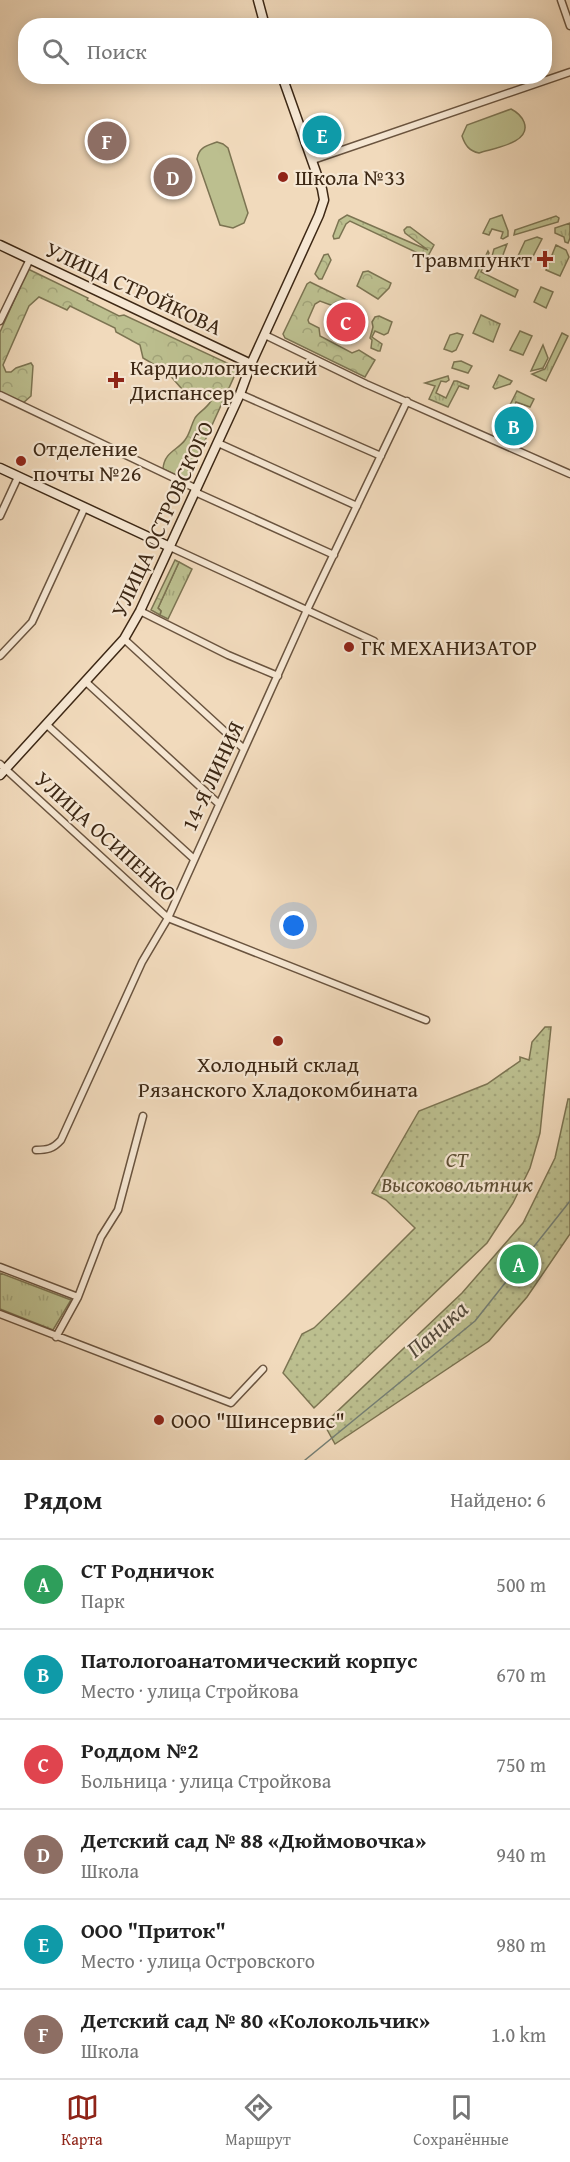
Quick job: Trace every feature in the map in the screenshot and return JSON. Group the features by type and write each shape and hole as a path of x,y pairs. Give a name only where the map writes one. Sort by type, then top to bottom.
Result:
{"street":[{"path":"258,0 263,18"},
{"path":"561,0 570,26"},
{"path":"552,78 570,72"},
{"name":"УЛИЦА ОСТРОВСКОГО","path":"2,769 47,724 124,639 140,611 240,394 251,364 266,335 324,200 313,160 285,84"},
{"path":"313,160 535,84"},
{"name":"УЛИЦА СТРОЙКОВА","path":"0,245 251,364"},
{"path":"0,321 30,259"},
{"path":"266,335 406,401 570,474"},
{"path":"240,394 381,456"},
{"path":"0,395 334,555"},
{"name":"14-Я ЛИНИЯ","path":"36,1150 54,1148 61,1140 142,962 168,918 307,610 406,401"},
{"path":"218,443 357,506"},
{"path":"0,468 374,641"},
{"path":"0,516 18,477"},
{"path":"0,656 32,622 85,507"},
{"path":"140,611 228,655 278,676"},
{"path":"124,639 244,749"},
{"path":"86,682 219,804"},
{"path":"47,724 194,859"},
{"name":"УЛИЦА ОСИПЕНКО","path":"2,769 168,918 426,1020"},
{"path":"56,1336 78,1297 101,1237 118,1210 143,1116"},
{"path":"0,1267 78,1297"},
{"path":"0,1314 231,1403 263,1369"}],"green space":[{"path":"511,109 522,117 524,122 525,129 517,140 479,153 468,147 462,136 467,125"},
{"path":"217,142 228,148 248,213 244,223 233,228 220,225 197,159 201,149"},
{"path":"347,215 428,250 405,233 404,230 410,227 434,245 428,256 424,256 350,221 339,238 334,239 339,220"},
{"path":"502,215 508,236 503,239 501,238 503,232 492,229 489,235 483,233 490,219"},
{"path":"556,216 559,218 558,222 514,235 515,230"},
{"path":"570,223 568,243 565,242 564,237 555,233 555,228"},
{"path":"537,237 542,239 530,262 518,256 525,241"},
{"path":"507,244 500,263 491,260 494,249"},
{"path":"556,245 566,250 569,257 560,276 546,270"},
{"path":"488,251 481,272 518,290 515,297 475,278"},
{"path":"328,254 331,260 322,279 319,279 315,274 324,255"},
{"path":"28,269 119,316 124,315 238,368 187,480 163,469 164,463 185,440 195,418 211,401 208,397 182,389 167,372 143,358 140,345 116,332 115,328 70,306 67,310 39,297 29,306 3,365 6,372 11,372 31,363 33,366 31,396 23,403 0,392 0,332"},
{"path":"368,271 391,283 378,299 357,286 363,272"},
{"path":"310,282 351,302 347,311 320,301 315,304 308,320 309,323 319,328 320,336 352,353 359,350 375,360 365,377 285,338 283,334"},
{"path":"541,287 553,292 546,308 534,302"},
{"path":"481,315 500,324 493,342 473,333"},
{"path":"379,316 392,322 388,333 384,335 375,331 372,337 382,344 378,351 371,348 370,338 372,322 375,317"},
{"path":"520,331 532,336 523,355 510,350"},
{"path":"457,333 463,335 456,350 452,352 444,349 450,335"},
{"path":"562,333 568,336 546,381 532,374 545,369"},
{"path":"543,345 548,358 543,368 531,371"},
{"path":"461,361 472,366 468,373 452,368 454,362"},
{"path":"499,375 512,381 510,384 495,389 493,387"},
{"path":"448,376 449,380 441,381 436,393 446,398 454,381 469,386 468,389 459,386 448,407 429,399 435,386 425,383"},
{"path":"517,391 534,399 530,407 516,402 513,409 509,407"},
{"path":"175,560 179,562 158,608 161,611 160,615 151,610"},
{"path":"179,562 192,569 168,619 160,615 161,611 158,608"},
{"name":"СТ Высоковольтник","path":"545,1027 551,1027 540,1133 530,1168 513,1203 487,1243 314,1408 283,1373 302,1334 314,1328 415,1228 386,1200 372,1193 419,1111 487,1084 520,1061 520,1057 529,1060 532,1042"},
{"path":"568,1099 570,1099 570,1234 527,1297 489,1341 335,1444 324,1424 462,1293 523,1223 555,1158"},
{"path":"0,1273 71,1300 53,1330 0,1309"}],"waterway":[{"name":"Паника","path":"305,1460 475,1321 570,1201"}],"place":[{"name":"ООО \"Приток\"","path":"322,135"},
{"name":"Детский сад № 80 «Колокольчик»","path":"107,141"},
{"name":"Детский сад № 88 «Дюймовочка»","path":"173,177"},
{"name":"Школа №33","path":"283,177"},
{"name":"Травмпункт","path":"545,259"},
{"name":"Роддом №2","path":"346,322"},
{"name":"Кардиологический Диспансер","path":"116,380"},
{"name":"Патологоанатомический корпус","path":"514,426"},
{"name":"Отделение почты №26","path":"21,461"},
{"name":"ГК МЕХАНИЗАТОР","path":"349,647"},
{"name":"Холодный склад Рязанского Хладокомбината","path":"278,1041"},
{"name":"СТ Родничок","path":"519,1264"},
{"name":"ООО \"Шинсервис\"","path":"159,1420"}]}
